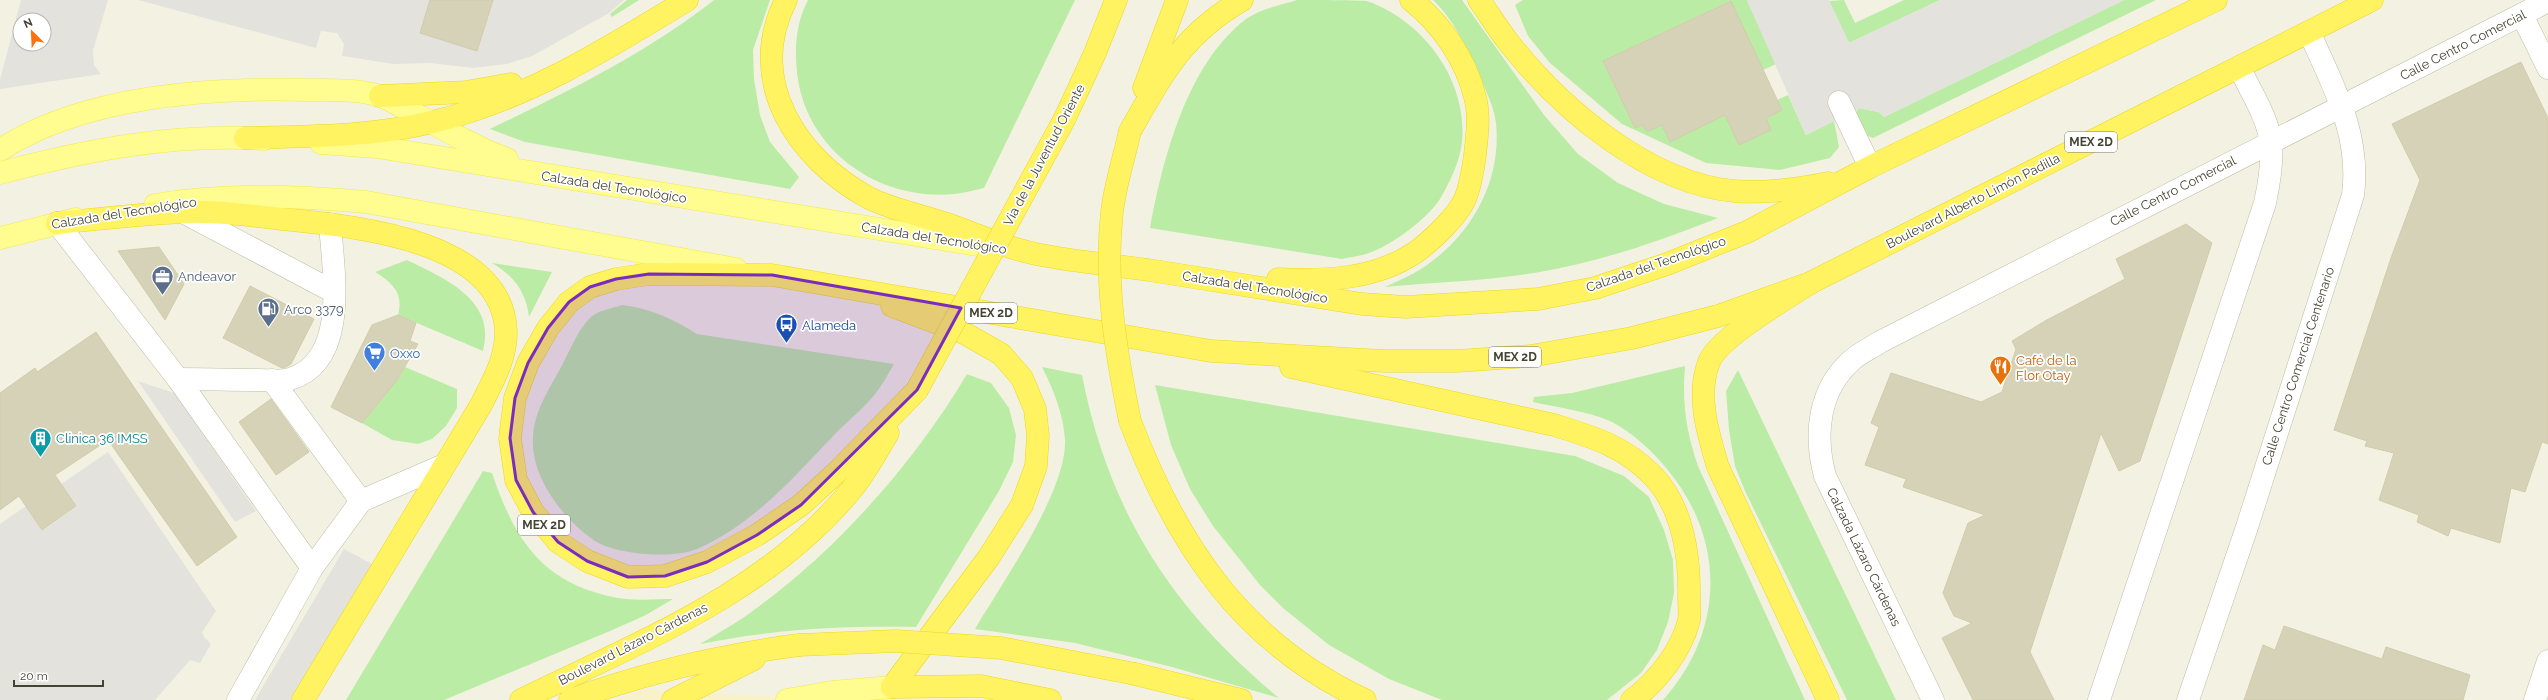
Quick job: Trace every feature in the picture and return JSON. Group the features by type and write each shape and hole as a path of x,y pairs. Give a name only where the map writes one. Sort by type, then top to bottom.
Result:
{"highway":[{"path":"245,138 349,134 432,122 537,85 611,46 687,0"},
{"path":"786,0 776,24 771,60 772,79 777,98 787,119 812,156 828,170 870,198 1035,254"},
{"path":"1065,118 1106,0"},
{"name":"Via de la Juventud Oriente","path":"917,390 1065,118 1116,0"},
{"path":"1177,0 1150,68 1130,131 1112,212 1110,254 1115,349 1130,421 1148,469 1174,521 1209,573 1252,623 1298,662 1342,689 1365,700"},
{"path":"1130,131 1169,64 1192,37 1219,13 1242,0"},
{"path":"1155,271 1303,280 1347,278 1382,269 1415,252 1444,227 1464,200 1473,170 1478,122 1476,98 1458,56 1440,27 1411,0"},
{"path":"1479,0 1509,43 1554,92 1595,130 1638,158 1684,180 1734,191 1789,190 1851,179 1870,167 2208,2"},
{"name":"Boulevard Alberto Limón Padilla","path":"1810,283 2372,0"},
{"path":"380,96 466,92 516,83 611,46"},
{"name":"Calzada del Tecnológico","path":"1035,254 1155,271 1362,304 1437,306 1538,299 1595,288 1667,264 1747,232 1851,179"},
{"path":"57,223 183,212 216,212 330,224 422,243 445,253 468,268 484,282 496,297 504,315 506,330 501,364 481,405 303,700"},
{"name":"MEX 2D","path":"772,275 649,274 616,278 590,287 569,302 548,328 528,363 515,398 510,438 516,480 533,512 558,542 587,561 628,577 665,576 707,562 757,535 801,505 837,472 917,390"},
{"name":"Calzada del Tecnológico","path":"772,275 1211,351 1384,361 1457,360 1531,356 1632,338 1696,321 1810,283"},
{"path":"1810,283 1727,340 1709,361 1703,397 1708,432 1718,466 1828,700"},
{"path":"842,288 964,333 1001,354 1022,378 1034,409 1038,436 1036,466 1022,505 989,556 885,693"},
{"path":"1211,351 1365,382 1554,425 1595,437 1620,449 1642,467 1654,477 1672,505 1685,541 1689,579 1689,620 1676,651 1658,677 1632,700"},
{"name":"Boulevard Lázaro Cárdenas","path":"521,700 689,618 753,578 787,552 852,488 917,390"},
{"path":"570,700 639,678 696,663 756,650 799,645 896,641 1001,648 1136,674 1241,700"},
{"path":"673,700 758,657 799,645"},
{"path":"885,693 981,686 1050,700"},
{"path":"1342,689 1379,700"}],"main road":[{"path":"0,150 52,122 82,112 158,98 209,92 271,89 337,91 380,96 432,122 481,150 577,181"},
{"name":"Calzada del Tecnológico","path":"0,173 84,152 137,144 245,138 377,147 577,181 1035,254"},
{"name":"Calzada del Tecnológico","path":"0,238 57,223 175,202 243,197 304,197 366,202 772,275"},
{"path":"787,700 832,692 885,693"}],"street":[{"name":"Calle Centro Comercial","path":"1822,408 1834,381 1852,360 1880,342 2271,141 2548,2"},
{"path":"2522,15 2548,68"},
{"name":"Calle Centro Comercial Centenario","path":"2188,700 2249,519 2353,195 2356,174 2355,153 2342,106 2309,32"},
{"path":"2099,700 2256,232 2269,182 2271,141 2264,119 2239,68"},
{"path":"1839,102 1870,167"},
{"path":"183,212 334,292"},
{"path":"57,223 178,379 312,568"},
{"path":"178,379 290,379 309,369 324,351 334,323 334,292 330,224"},
{"path":"272,380 361,501"},
{"name":"Calzada Lázaro Cárdenas","path":"1822,408 1818,433 1819,454 1825,476 1933,700"},
{"path":"238,700 312,568 361,501 444,465"},
{"path":"2535,700 2548,662"},
{"path":"875,700 885,693"}],"highlighted area":[{"path":"649,274 772,275 961,308 917,390 801,505 757,535 707,562 665,576 628,577 587,561 558,542 533,512 516,480 510,438 515,398 528,363 548,328 569,302 590,287 616,279"}],"shaded area":[{"path":"21,0 108,0 93,50 94,65 101,74 0,89 0,80 12,34 12,52 52,52 52,12 18,12"},
{"path":"138,0 624,0 609,13 532,56 507,64 473,68 430,63 394,64 342,56 344,44 337,33 321,31 316,48"},
{"path":"1747,0 1829,0 1849,43 1940,0 2124,0 1884,117 1879,112 1858,108 1856,114 1834,121 1806,135"},
{"path":"138,381 174,393 256,511 235,522"},
{"path":"108,452 216,611 202,632 204,637 211,644 200,663 190,660 155,700 0,700 0,524 26,506 43,530 76,507 61,484"},
{"path":"344,549 374,565 296,700 255,700"},
{"path":"645,689 782,697 944,697 977,700 616,700"}],"green space":[{"path":"627,0 639,0 612,17 610,14"},
{"path":"714,0 770,0 753,50 754,79 760,115 770,142 799,177 790,189 525,142 490,129 577,86 634,54 662,37"},
{"path":"808,0 1075,0 984,188 954,194 927,194 900,189 875,180 853,167 833,150 817,130 805,106 798,80 796,59 800,19"},
{"path":"1297,0 1367,1 1388,10 1407,23 1424,38 1438,56 1450,76 1458,97 1462,119 1462,142 1459,157 1451,179 1440,199 1427,215 1398,238 1369,253 1342,259 1150,228 1162,172 1181,114 1193,86 1208,61 1225,38 1246,19 1264,10"},
{"path":"1433,0 1462,0 1544,115 1578,154 1618,183 1664,204 1718,218 1630,250 1586,262 1540,272 1463,281 1385,287 1421,269 1439,256 1454,241 1468,225 1479,206 1488,187 1494,167 1497,145 1496,123 1491,102 1458,32 1440,7"},
{"path":"1523,0 1747,0 1776,64 1763,70 1730,1 1603,61 1635,128 1643,125 1647,132 1662,125 1670,142 1725,115 1739,145 1771,130 1766,118 1781,110 1777,100 1788,95 1806,135 1834,121 1839,147 1830,158 1780,170 1706,163 1622,124 1550,63 1528,36 1515,5"},
{"path":"1844,0 1855,23 1904,0 1940,0 1849,43 1829,1"},
{"path":"2124,0 2156,0 1873,138 1865,135 1856,114 1858,108 1879,112 1884,117"},
{"path":"407,260 451,283 464,293 475,305 482,318 485,333 483,351 398,315 399,301 396,290 387,280 375,272"},
{"path":"492,263 552,272 529,317 525,300 518,286 507,273"},
{"path":"622,305 632,306 661,315 697,334 894,364 879,390 872,398 789,482 737,527 718,539 687,552 660,555 617,550 595,541 583,532 572,522 551,496 537,467 533,437 536,419 542,402 586,322 601,311"},
{"path":"1685,366 1684,393 1686,417 1690,441 1698,466 1805,700 1663,700 1683,673 1698,645 1707,615 1710,585 1708,555 1700,525 1686,496 1667,469 1649,449 1627,431 1603,418 1533,402 1534,397 1572,393"},
{"path":"405,367 457,389 457,408 446,426 432,439 418,444 392,440 362,423 397,380"},
{"path":"1042,367 1082,375 1094,425 1109,471 1128,514 1150,555 1177,593 1207,629 1241,664 1279,698 1172,667 1075,643 975,629 1016,562 1045,510 1056,485 1063,461 1065,440 1060,411"},
{"path":"1738,370 1896,700 1847,700 1745,491 1735,466 1729,430 1726,391"},
{"path":"967,374 991,383 1009,408 1016,435 1013,462 999,491 916,627 860,627 781,632 700,644 741,619 785,586 844,532 899,472 946,407"},
{"path":"1155,385 1575,456 1624,476 1649,497 1664,530 1673,560 1674,593 1668,622 1657,650 1641,673 1607,700 1442,700 1389,679 1329,645 1283,608 1260,585 1213,526 1190,489 1171,445"},
{"path":"483,471 492,473 511,519 522,539 536,556 551,570 570,582 592,591 618,598 639,600 673,599 644,616 610,631 444,700 346,700"}],"building":[{"path":"430,0 493,0 477,51 420,33"},
{"path":"1731,1 1782,110 1766,118 1771,130 1739,145 1725,115 1670,142 1662,125 1647,132 1643,125 1635,128 1603,61"},
{"path":"2521,62 2548,118 2548,444 2542,442 2525,492 2511,488 2500,543 2451,528 2448,536 2417,522 2419,515 2379,500 2394,453 2365,446 2367,441 2334,430 2391,258 2420,180 2392,124"},
{"path":"2186,224 2212,243 2140,461 2119,471 2101,433 2030,652 2054,700 1973,700 1942,638 1972,623 1954,616 1943,593 1968,523 1985,515 1903,487 1906,479 1865,465 1879,427 1871,423 1891,373 1981,402 2002,392 2016,349 2012,341 2045,321 2125,279 2116,259"},
{"name":"Andeavor","path":"159,247 184,284 165,320 118,251"},
{"name":"Arco 3379","path":"250,286 314,319 291,364 286,367 282,368 223,338"},
{"name":"Oxxo","path":"398,315 416,323 410,341 418,344 397,380 362,423 331,407 372,325"},
{"name":"Clinica 36 IMSS","path":"96,332 237,537 197,566 108,440 55,475 76,506 42,530 19,496 0,510 0,393 35,368 37,372"},
{"path":"271,399 309,452 276,475 239,422"},
{"path":"2284,626 2382,659 2386,647 2470,675 2463,700 2244,700 2263,645 2275,650"}],"place":[{"name":"Andeavor","path":"163,296"},
{"name":"Arco 3379","path":"269,328"},
{"name":"Alameda","path":"787,344"},
{"name":"Oxxo","path":"375,372"},
{"name":"Café de la Flor Otay","path":"2001,386"},
{"name":"Clinica 36 IMSS","path":"41,458"}]}
